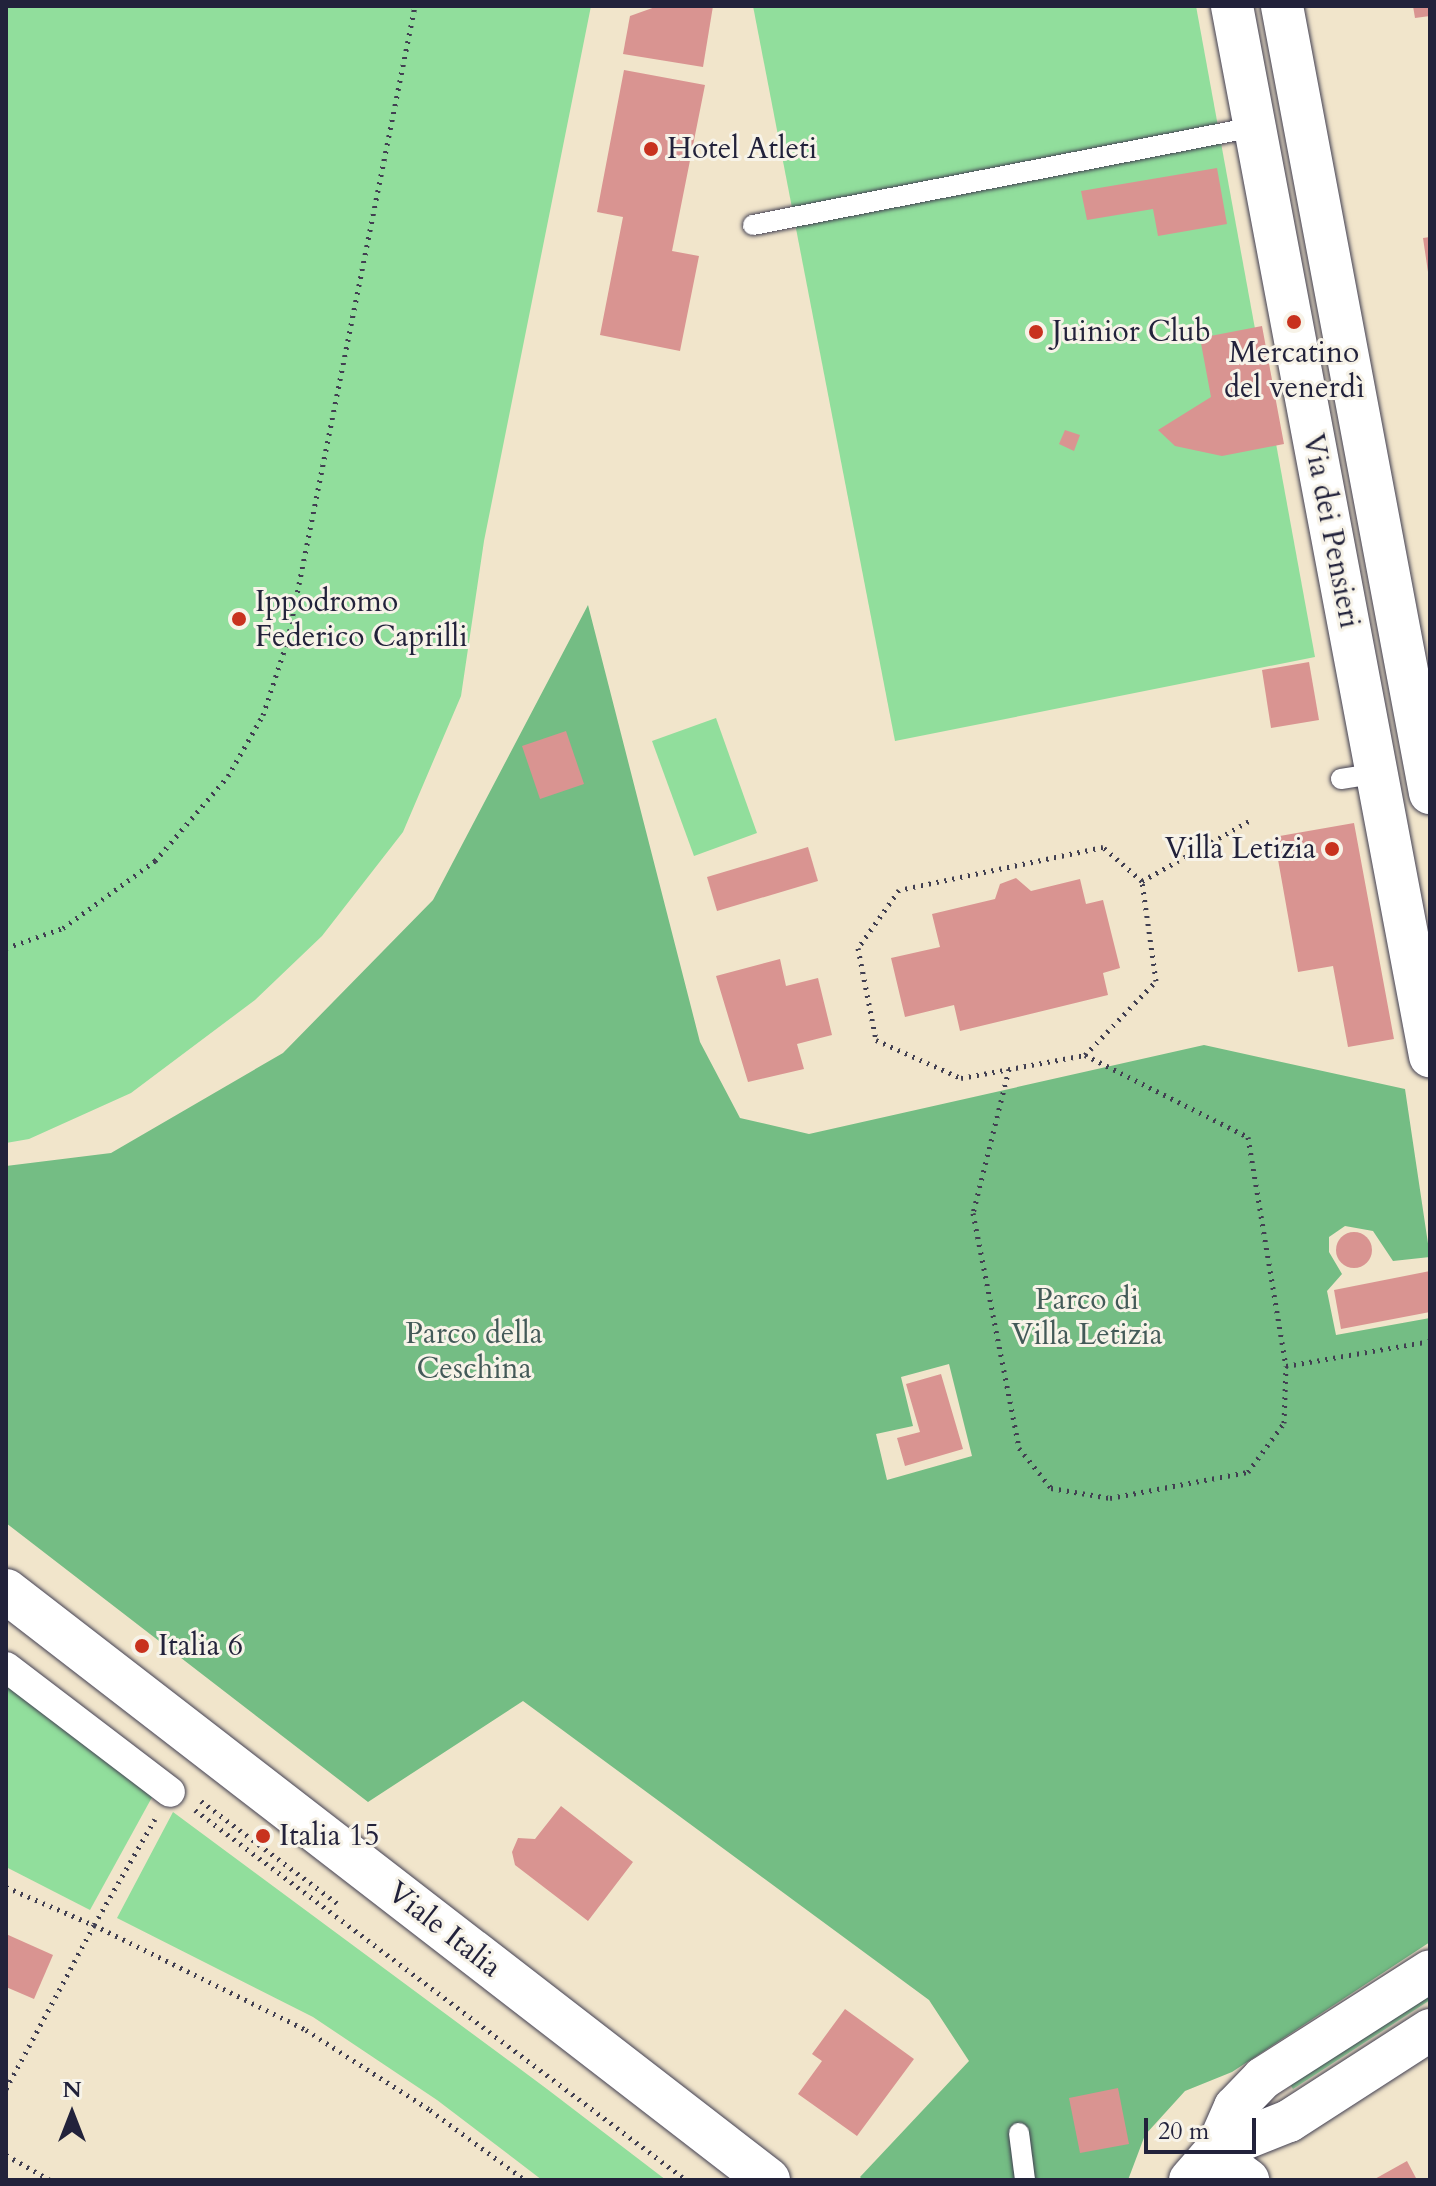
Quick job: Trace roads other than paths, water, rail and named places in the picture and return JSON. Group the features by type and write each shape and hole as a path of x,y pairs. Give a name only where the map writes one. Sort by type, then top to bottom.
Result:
{"main road":[{"name":"Viale Italia","path":"6,1591 768,2180"}],"street":[{"name":"Via dei Pensieri","path":"1232,6 1359,776 1426,1011 1430,1056"},
{"name":"Via dei Pensieri","path":"1282,6 1430,793"},
{"path":"6,1667 185,1796"},
{"path":"1207,2162 1235,2107 1263,2078 1430,1971"},
{"path":"1207,2162 1289,2121 1430,2030"},
{"path":"1207,2162 1248,2180"}],"lane":[{"path":"753,225 1254,127"},
{"path":"1019,2133 1025,2180"}],"place":[{"name":"Hotel Atleti","path":"651,149"},
{"name":"Mercatino del venerdì","path":"1294,322"},
{"name":"Juinior Club","path":"1036,332"},
{"name":"Ippodromo Federico Caprilli","path":"239,619"},
{"name":"Villa Letizia","path":"1332,849"},
{"name":"Italia 6","path":"142,1646"},
{"name":"Italia 15","path":"263,1836"}],"park label":[{"name":"Parco di Villa Letizia","path":"1087,1317"},
{"name":"Parco della Ceschina","path":"474,1351"}]}
